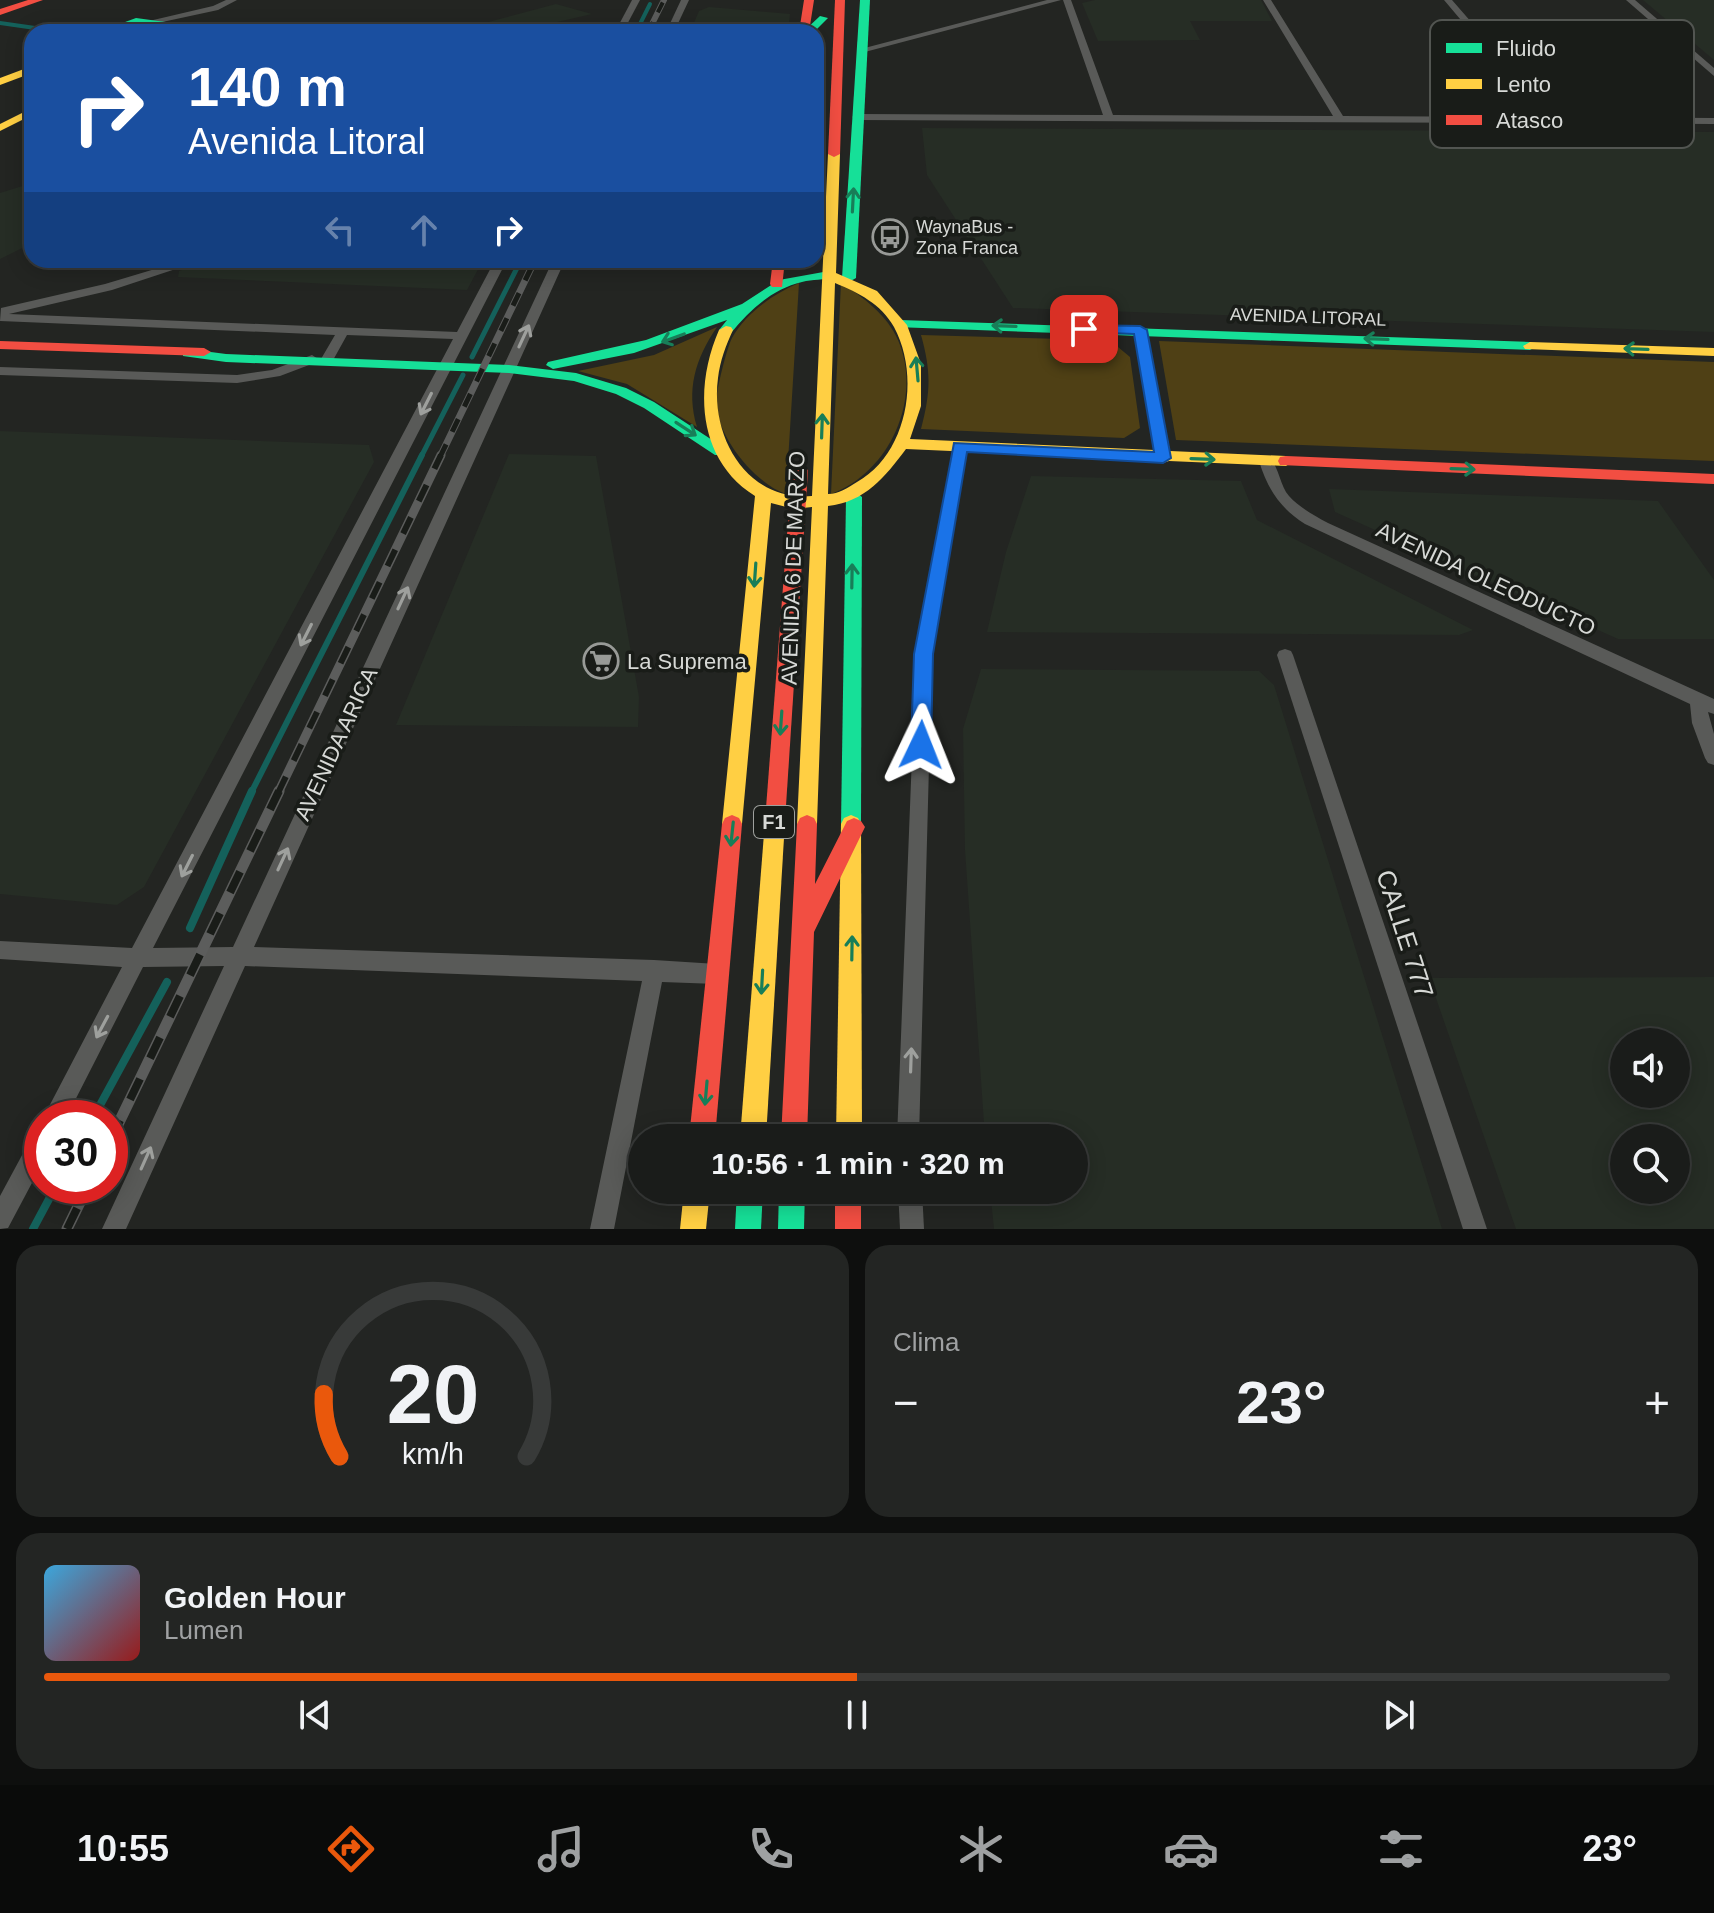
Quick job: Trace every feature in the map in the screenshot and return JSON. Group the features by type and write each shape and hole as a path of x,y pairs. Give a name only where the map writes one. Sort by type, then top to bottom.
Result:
{"main road":[{"path":"0,12 38,0"},
{"path":"807,24 809,0"},
{"name":"AVENIDA 6 DE MARZO","path":"824,188 840,0"},
{"path":"849,278 865,0"},
{"path":"125,24 153,21 166,24"},
{"path":"0,82 24,72"},
{"path":"0,128 24,115"},
{"path":"777,284 778,268"},
{"path":"509,369 568,364 622,354 672,339 745,307 777,284 817,270 849,278 883,303 900,324 916,353 919,393 901,444 854,497 798,505 763,497 741,478 721,451 707,400 708,375 712,356 725,331 745,307"},
{"name":"AVENIDA 6 DE MARZO","path":"806,368 817,270"},
{"name":"AVENIDA 6 DE MARZO","path":"795,1124 819,504 817,270"},
{"name":"AVENIDA LITORAL","path":"900,324 1714,352"},
{"path":"1140,330 1163,458"},
{"path":"0,345 188,353 277,352 319,359 509,369 576,377 621,391 721,451"},
{"path":"901,444 1163,458 1714,479"},
{"name":"AVENIDA 6 DE MARZO","path":"754,1124 801,446"},
{"name":"AVENIDA 6 DE MARZO","path":"703,1124 763,497"},
{"path":"849,1124 854,827 854,497"},
{"path":"802,933 854,827"},
{"path":"693,1229 696,1204"},
{"path":"748,1229 749,1204"},
{"path":"791,1229 792,1204"},
{"path":"848,1204 848,1229"}],"street":[{"path":"153,21 215,8 233,0"},
{"path":"623,24 636,0"},
{"path":"674,24 685,0"},
{"path":"861,50 1057,0"},
{"path":"1067,0 1109,118"},
{"path":"1267,0 1340,119"},
{"path":"1448,0 1465,20"},
{"path":"1630,0 1653,20"},
{"path":"1694,56 1714,73"},
{"path":"857,117 1430,119"},
{"path":"1694,121 1714,121"},
{"path":"0,315 171,268"},
{"path":"64,1100 497,268"},
{"name":"AVENIDA ARICA","path":"114,1229 555,268"},
{"path":"0,315 461,336"},
{"path":"0,371 237,379 275,373 319,359 344,330"},
{"path":"908,1124 924,654 960,446"},
{"name":"AVENIDA OLEODUCTO","path":"1266,461 1275,491 1282,502 1323,527 1706,703"},
{"name":"CALLE 777","path":"1285,655 1475,1229"},
{"path":"1706,703 1701,723 1714,758"},
{"path":"0,950 139,958 238,956 717,974"},
{"path":"602,1229 654,970"},
{"path":"0,1220 24,1175"},
{"path":"911,1204 912,1229"}],"shaded area":[{"path":"1095,0 1261,0 1272,21 1190,21 1200,40 1098,41 1082,3"},
{"path":"1643,0 1714,0 1714,60 1694,43 1694,20 1667,20"},
{"path":"556,4 592,14 549,24 481,24"},
{"path":"709,7 790,14 789,24 693,24 699,11"},
{"path":"922,128 1430,131 1430,148 1694,148 1694,132 1714,132 1714,332 1013,308 927,175"},
{"path":"24,186 24,247 0,259 0,193"},
{"path":"188,268 479,268 467,290 178,277 179,271"},
{"path":"799,283 786,494 762,480 740,458 724,432 716,400 727,351 738,329 761,305"},
{"path":"841,283 874,307 888,323 905,362 906,385 896,430 885,451 870,469 831,494"},
{"path":"717,327 703,351 695,375 692,400 697,427 627,384 578,371 654,355"},
{"path":"921,335 1101,340 1118,347 1130,357 1140,428 1124,438 921,429 928,381"},
{"path":"1159,341 1714,362 1714,461 1176,440"},
{"path":"0,431 369,445 374,462 144,887 117,905 0,894"},
{"path":"509,454 596,456 639,697 638,727 396,725"},
{"path":"1031,476 1241,481 1257,520 1473,630 1459,635 987,632 1006,552"},
{"path":"1329,489 1658,501 1714,580 1714,639 1618,639 1335,512"},
{"path":"981,669 1259,671 1274,685 1442,1229 994,1229 991,1204 1088,1204 1088,1124 984,1124 965,850 963,729"},
{"path":"1714,977 1714,1229 1516,1229 1429,978"}],"waterway":[{"path":"640,24 650,4"},
{"path":"0,23 24,26"},
{"path":"472,357 517,268"},
{"path":"421,457 463,375"},
{"path":"252,791 422,455"},
{"path":"190,928 252,791"},
{"path":"103,1100 167,982"},
{"path":"33,1229 46,1204"}],"railway":[{"path":"652,24 664,0"},
{"path":"440,457 531,268"},
{"path":"278,793 441,455"},
{"path":"128,1104 279,791"},
{"path":"67,1229 79,1204"}],"traffic: fast":[{"path":"849,278 865,0"},
{"path":"817,24 823,18"},
{"path":"127,24 136,21 162,24"},
{"path":"726,330 747,307 770,289 797,279 829,275"},
{"path":"553,365 651,343 745,307"},
{"path":"900,324 1530,346"},
{"path":"188,353 226,358 509,369 576,377 621,391 649,405 721,451"},
{"path":"851,824 854,497"},
{"path":"748,1229 749,1204"},
{"path":"791,1229 792,1204"}],"traffic: slow":[{"path":"0,82 24,72"},
{"path":"0,128 24,115"},
{"path":"807,824 834,154"},
{"path":"726,330 714,362 710,394 719,441 733,466 747,482 773,498 794,503 840,499 876,478 901,446 914,406 914,364 900,325 872,294 829,275"},
{"path":"1140,330 1163,458"},
{"path":"1530,346 1714,352"},
{"path":"901,444 1286,461"},
{"path":"732,824 763,497"},
{"path":"754,1124 775,821"},
{"path":"849,1124 851,824"},
{"path":"693,1229 696,1204"}],"traffic: jam":[{"path":"0,12 38,0"},
{"path":"805,24 809,0"},
{"path":"834,154 840,0"},
{"path":"777,284 778,268"},
{"path":"0,345 204,352"},
{"path":"1286,461 1714,479"},
{"path":"775,821 800,470"},
{"path":"703,1124 732,824"},
{"path":"795,1124 807,824"},
{"path":"807,924 854,827"},
{"path":"848,1204 848,1229"}],"place":[{"name":"WaynaBus - Zona Franca","path":"890,237"},
{"name":"La Suprema","path":"601,661"}],"route":[{"path":"921,745 924,654 960,446 1163,458 1140,330 1084,329"}]}
